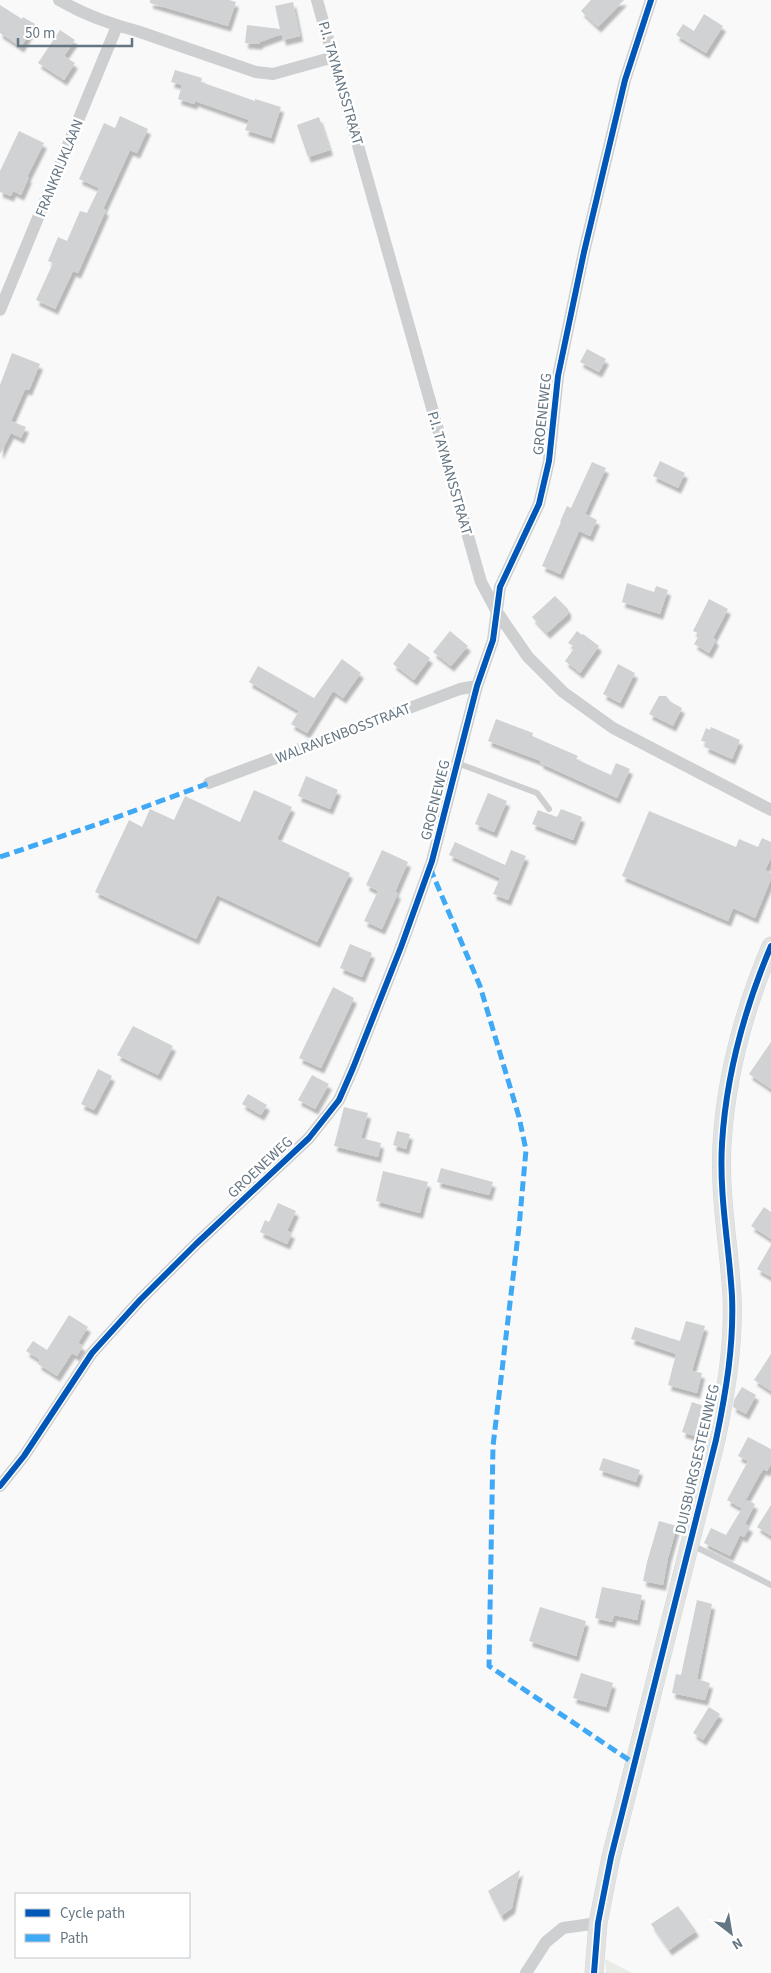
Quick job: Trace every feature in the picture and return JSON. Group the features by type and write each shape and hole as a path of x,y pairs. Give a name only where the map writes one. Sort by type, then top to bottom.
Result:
{"street":[{"path":"59,0 73,8 117,26 137,30 256,72 273,74 334,57"},
{"name":"P.I. TAYMANSSTRAAT","path":"317,0 481,582 496,612 528,657 563,692 605,723 771,810"},
{"name":"GROENEWEG","path":"0,1486 24,1456 92,1353 140,1300 196,1244 310,1138 339,1100 401,947 432,861 478,686 493,640 500,587 539,504 549,461 558,376 584,252 625,80 651,0"},
{"name":"FRANKRIJKLAAN","path":"0,310 117,26"},
{"name":"WALRAVENBOSSTRAAT","path":"209,783 460,689 478,686"},
{"name":"DUISBURGSESTEENWEG","path":"594,1973 598,1922 611,1857 716,1440 729,1365 732,1299 722,1190 725,1105 743,1023 757,979 771,946"},
{"path":"526,1973 546,1942 564,1928 598,1922"}],"lane":[{"path":"457,763 537,793 549,809"},
{"path":"690,1545 771,1585"}],"shaded area":[{"path":"605,1959 632,1973 606,1973"}],"building":[{"path":"150,0 229,0 236,2 228,26 150,3"},
{"path":"591,0 624,0 598,27 581,11"},
{"path":"293,2 300,36 283,40 282,34 259,44 245,43 247,25 280,29 275,6"},
{"path":"0,5 22,19 23,17 35,24 21,47 0,33"},
{"path":"704,14 723,26 706,53 676,35 683,24 694,31"},
{"path":"60,30 75,40 64,56 75,63 64,80 38,63"},
{"path":"175,70 202,78 201,82 255,101 255,99 281,107 271,138 245,130 249,120 195,101 194,104 178,99 182,85 171,82"},
{"path":"120,116 148,129 137,153 130,150 103,209 106,210 78,273 73,271 55,309 36,300 53,263 48,261 58,237 67,241 80,211 87,213 99,188 79,179 104,123 115,128"},
{"path":"319,117 330,150 308,157 297,125"},
{"path":"19,131 44,143 27,177 29,177 21,195 13,191 11,196 0,192 0,171"},
{"path":"587,349 606,359 599,372 580,362"},
{"path":"12,353 40,364 29,390 25,389 11,421 26,427 21,438 11,433 0,454 0,385"},
{"path":"660,461 685,473 678,488 653,476"},
{"path":"592,462 606,468 585,514 597,520 590,536 579,531 560,574 542,566 567,506 571,508"},
{"path":"627,583 654,592 656,586 668,590 660,614 622,602"},
{"path":"555,596 568,609 568,614 547,633 532,617"},
{"path":"709,599 728,609 713,638 716,640 709,653 694,644 700,634 693,631"},
{"path":"450,631 468,646 451,666 433,652"},
{"path":"577,631 599,646 580,673 565,661 575,647 568,643"},
{"path":"409,643 430,658 414,680 393,664"},
{"path":"342,659 361,673 343,698 333,691 307,733 291,724 299,711 249,682 258,666 314,698"},
{"path":"618,664 635,673 620,703 603,694"},
{"path":"659,696 666,696 671,702 682,708 673,726 649,714"},
{"path":"496,719 533,733 532,736 578,756 576,759 611,775 616,763 630,769 617,798 540,763 541,761 488,741"},
{"path":"711,727 740,740 732,759 705,747 707,742 701,741 706,728 710,730"},
{"path":"306,776 338,790 330,809 298,796"},
{"path":"254,790 292,807 277,839 350,873 317,942 217,895 196,939 95,892 129,820 142,827 150,809 174,820 185,796 240,822"},
{"path":"488,793 507,801 494,832 475,824"},
{"path":"561,809 582,817 573,840 532,824 538,810 557,817"},
{"path":"649,811 736,847 739,839 758,847 762,838 771,842 771,858 765,870 771,873 771,879 755,918 733,908 728,921 622,876"},
{"path":"455,842 505,865 511,850 526,856 508,900 493,894 500,878 449,855"},
{"path":"382,850 408,862 395,892 398,893 382,929 364,921 378,891 366,885"},
{"path":"350,944 372,953 362,977 340,968"},
{"path":"333,987 354,998 321,1068 299,1058"},
{"path":"133,1026 173,1046 158,1075 117,1055"},
{"path":"771,1042 771,1089 749,1074"},
{"path":"98,1069 112,1076 94,1110 81,1104"},
{"path":"312,1075 329,1084 315,1109 298,1100"},
{"path":"248,1094 267,1105 261,1115 242,1104"},
{"path":"344,1107 368,1113 361,1138 381,1143 378,1157 334,1146"},
{"path":"397,1131 410,1134 406,1149 393,1145"},
{"path":"441,1168 493,1182 489,1195 437,1182"},
{"path":"383,1171 428,1182 420,1213 376,1201"},
{"path":"278,1203 296,1211 287,1231 292,1233 287,1244 260,1232 265,1220 269,1222"},
{"path":"764,1207 771,1212 771,1239 751,1226"},
{"path":"771,1245 771,1277 757,1269"},
{"path":"69,1315 88,1327 78,1343 83,1346 77,1356 72,1353 57,1376 38,1364 40,1360 26,1351 33,1341 47,1350"},
{"path":"686,1321 705,1326 692,1371 702,1373 697,1393 668,1385 676,1354 631,1339 635,1327 680,1341"},
{"path":"771,1354 771,1391 754,1380"},
{"path":"742,1387 756,1395 746,1414 733,1407 734,1400"},
{"path":"692,1402 710,1408 701,1438 682,1432"},
{"path":"748,1437 771,1449 771,1464 767,1471 763,1469 741,1508 727,1500 748,1461 738,1456"},
{"path":"603,1458 640,1470 636,1482 599,1470"},
{"path":"747,1500 755,1504 745,1524 750,1527 744,1537 740,1535 730,1556 704,1543 711,1528 726,1535"},
{"path":"771,1505 771,1536 757,1527"},
{"path":"659,1521 677,1526 663,1585 643,1581"},
{"path":"602,1587 642,1595 637,1620 614,1615 612,1622 595,1618"},
{"path":"697,1600 712,1604 697,1679 710,1683 705,1700 672,1693 676,1674 681,1675"},
{"path":"540,1607 586,1621 576,1656 529,1641"},
{"path":"581,1673 613,1683 606,1707 573,1698"},
{"path":"709,1707 720,1714 703,1740 693,1733"},
{"path":"520,1870 512,1908 501,1916 488,1891"},
{"path":"678,1906 696,1931 669,1950 651,1924"}],"marked path":[{"path":"0,857 104,822 209,783"},
{"path":"430,868 480,986 519,1117 526,1150 519,1227 493,1446 489,1666 635,1764"}],"cycle path":[{"path":"0,1486 24,1456 92,1353 140,1300 196,1244 309,1138 339,1100 401,947 432,861 477,686 493,640 500,587 539,504 549,461 558,376 584,252 625,80 651,0"},
{"path":"594,1973 598,1923 611,1857 716,1440 723,1404 732,1332 731,1277 721,1163 724,1118 738,1043 761,970 771,946"}]}
